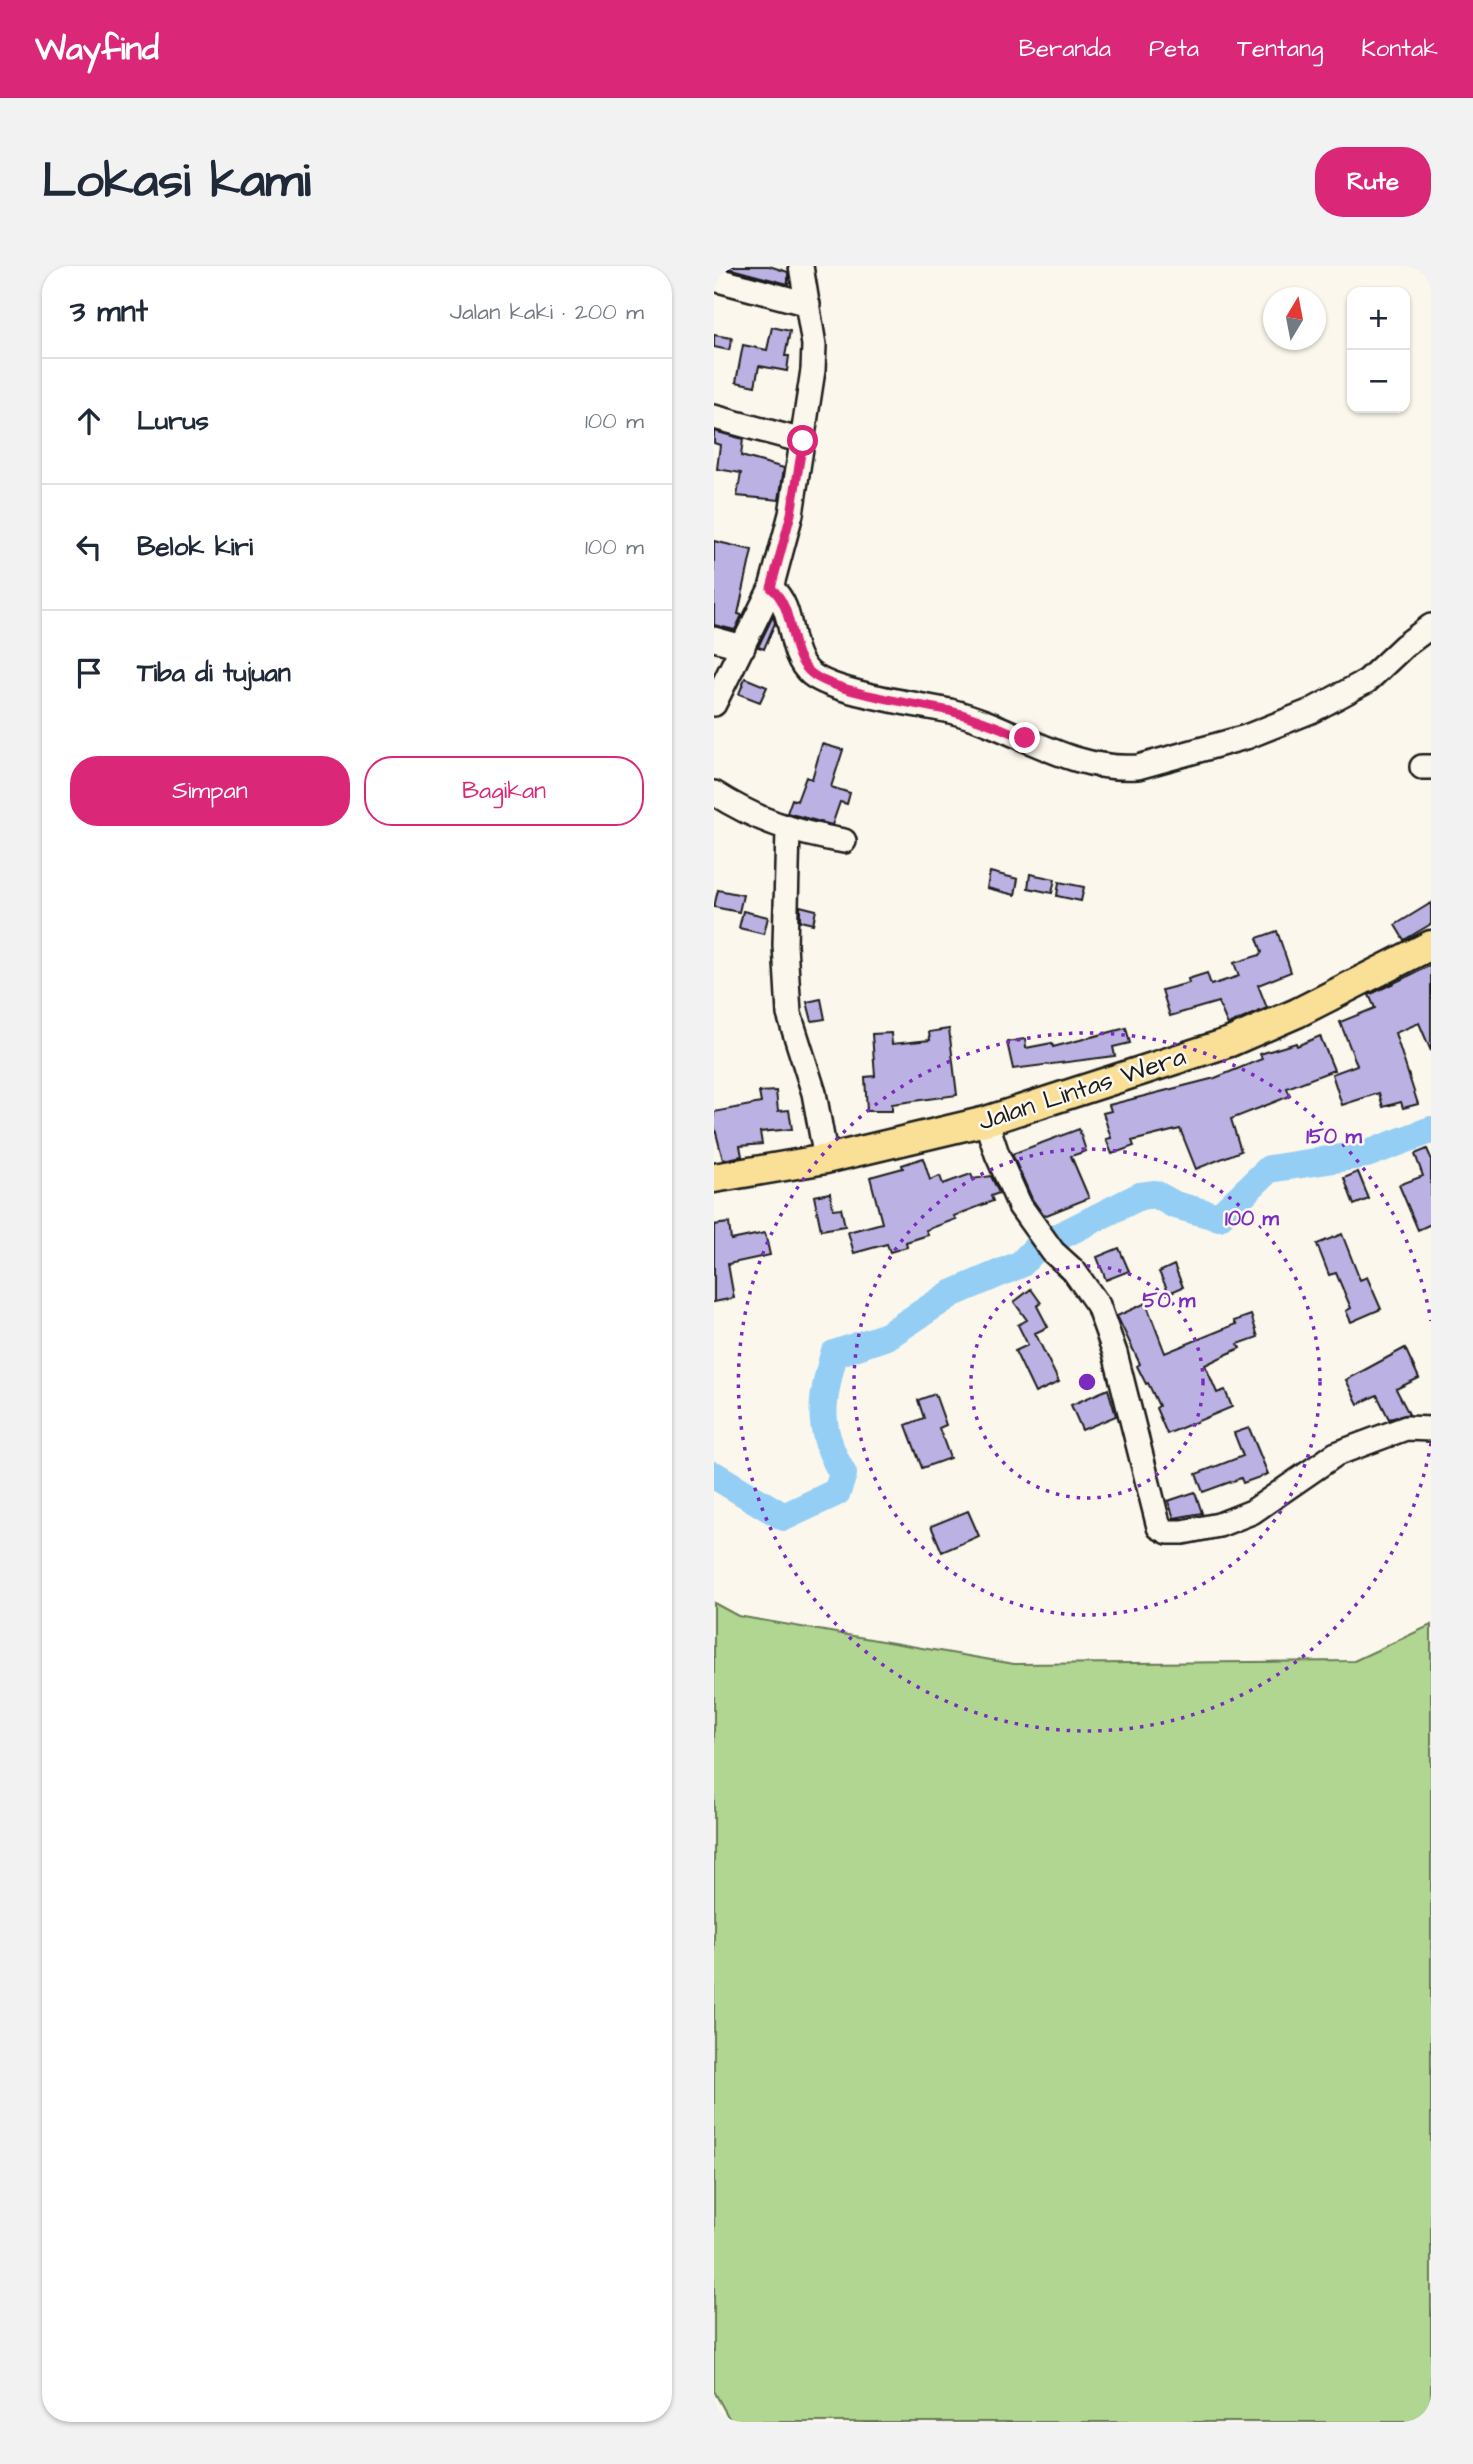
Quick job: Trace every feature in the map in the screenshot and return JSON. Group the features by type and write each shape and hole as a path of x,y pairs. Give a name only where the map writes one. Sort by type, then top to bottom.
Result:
{"main road":[{"name":"Jalan Lintas Wera","path":"714,1178 826,1159 986,1121 1230,1042 1429,952"}],"street":[{"path":"714,704 771,588 791,514 814,358 801,266"},
{"path":"714,279 808,304"},
{"path":"714,417 803,441"},
{"path":"771,588 781,600 802,664 813,676 893,701 985,722 1082,764 1119,768 1138,766 1246,737 1311,711 1367,681 1404,646 1431,626"},
{"path":"714,639 743,648"},
{"path":"714,793 739,809 788,830 844,841"},
{"path":"788,830 785,945 789,1014 814,1093 826,1159"},
{"path":"986,1121 1010,1188 1053,1252 1074,1270 1098,1305 1115,1353 1159,1527 1168,1532 1219,1525 1252,1512 1336,1454 1406,1428 1431,1429"}],"green space":[{"path":"714,1603 738,1616 1014,1664 1354,1661 1431,1625 1431,2422 731,2422 714,2391"}],"building":[{"path":"720,266 769,266 788,272 788,284"},
{"path":"772,327 790,331 785,356 789,356 787,371 759,366 755,386 736,382 743,345 767,350"},
{"path":"714,335 732,338 729,350 714,347"},
{"path":"714,431 743,439 741,456 784,468 779,500 737,496 741,473 717,469 720,445 714,443"},
{"path":"714,541 752,550 738,614 742,615 735,630 714,625"},
{"path":"773,616 775,623 764,649 758,647"},
{"path":"745,678 767,687 760,702 739,694"},
{"path":"822,744 843,750 831,787 850,793 847,804 840,802 832,825 787,813 792,799 797,801 806,777 812,779"},
{"path":"990,872 1018,879 1015,895 987,888"},
{"path":"1030,874 1055,879 1052,893 1028,888"},
{"path":"1059,882 1084,887 1081,901 1057,896"},
{"path":"718,890 743,895 739,912 714,907"},
{"path":"1431,903 1431,924 1404,940 1395,925"},
{"path":"800,906 816,910 813,924 800,921"},
{"path":"743,911 768,917 764,934 739,928"},
{"path":"1277,931 1291,972 1258,985 1267,1008 1228,1025 1218,1002 1170,1016 1162,990 1189,983 1188,979 1207,973 1211,985 1239,976 1234,963 1260,955 1262,952 1257,938"},
{"path":"1431,965 1431,1051 1419,1023 1395,1033 1418,1104 1403,1108 1401,1102 1383,1107 1379,1093 1342,1105 1332,1074 1357,1065 1340,1022 1375,1008 1369,995"},
{"path":"821,999 825,1019 812,1021 807,1002"},
{"path":"1126,1028 1130,1043 1113,1047 1115,1056 1013,1069 1007,1042 1025,1039 1026,1048 1052,1043 1053,1047"},
{"path":"949,1029 957,1095 892,1104 892,1111 867,1111 865,1077 875,1076 872,1034 891,1033 892,1044 930,1040 929,1032"},
{"path":"1320,1036 1334,1070 1287,1088 1290,1096 1231,1119 1241,1151 1196,1169 1180,1129 1132,1141 1134,1146 1112,1154 1106,1139 1111,1138 1103,1113 1111,1111 1109,1105 1215,1078 1262,1059 1260,1054 1296,1043 1297,1046"},
{"path":"776,1091 778,1111 789,1110 792,1129 760,1132 762,1144 740,1146 742,1156 723,1160 714,1125 714,1112 761,1103 759,1092"},
{"path":"1079,1129 1086,1151 1071,1156 1089,1198 1044,1216 1032,1199 1012,1154"},
{"path":"1427,1149 1431,1158 1431,1224 1418,1230 1399,1185 1423,1176 1415,1154"},
{"path":"923,1158 930,1180 940,1176 943,1184 971,1174 973,1179 991,1176 999,1193 991,1196 993,1201 926,1230 928,1235 906,1242 907,1247 890,1252 887,1244 854,1253 848,1232 882,1223 870,1177 903,1168 902,1165"},
{"path":"1358,1172 1369,1199 1354,1205 1344,1178"},
{"path":"830,1193 833,1209 841,1208 845,1226 821,1230 814,1196"},
{"path":"729,1223 731,1240 765,1233 770,1255 728,1264 734,1298 714,1302 714,1225"},
{"path":"1342,1234 1360,1280 1367,1277 1381,1309 1351,1322 1346,1311 1351,1308 1336,1273 1329,1275 1317,1244"},
{"path":"1119,1248 1129,1271 1106,1280 1097,1257"},
{"path":"1174,1265 1183,1287 1169,1293 1159,1272"},
{"path":"1031,1289 1041,1303 1037,1306 1048,1327 1035,1333 1059,1382 1035,1393 1015,1351 1028,1345 1018,1325 1027,1320 1014,1302"},
{"path":"1146,1303 1165,1353 1236,1324 1234,1321 1251,1315 1258,1337 1238,1344 1240,1348 1205,1365 1217,1393 1225,1390 1232,1407 1167,1434 1156,1408 1159,1406 1137,1366 1140,1364 1117,1316"},
{"path":"1405,1348 1419,1378 1396,1389 1409,1414 1389,1419 1377,1395 1358,1404 1346,1380"},
{"path":"1108,1389 1116,1416 1082,1430 1071,1405"},
{"path":"935,1394 946,1425 939,1428 950,1458 922,1468 906,1425 924,1418 918,1400"},
{"path":"1249,1428 1268,1474 1243,1483 1241,1478 1203,1492 1196,1474 1243,1456 1234,1433"},
{"path":"1195,1492 1202,1513 1174,1518 1168,1501"},
{"path":"968,1511 979,1536 942,1552 931,1526"}],"waterway":[{"path":"714,1475 784,1517 837,1492 843,1474 828,1443 824,1415 826,1386 834,1354 887,1336 951,1294 1021,1264 1036,1248 1140,1196 1155,1194 1175,1205 1219,1217 1269,1169 1367,1154 1431,1130"}],"route":[{"path":"803,441 791,514 771,588 781,600 802,664 813,676 847,688 893,701 950,712 1025,738"}]}
